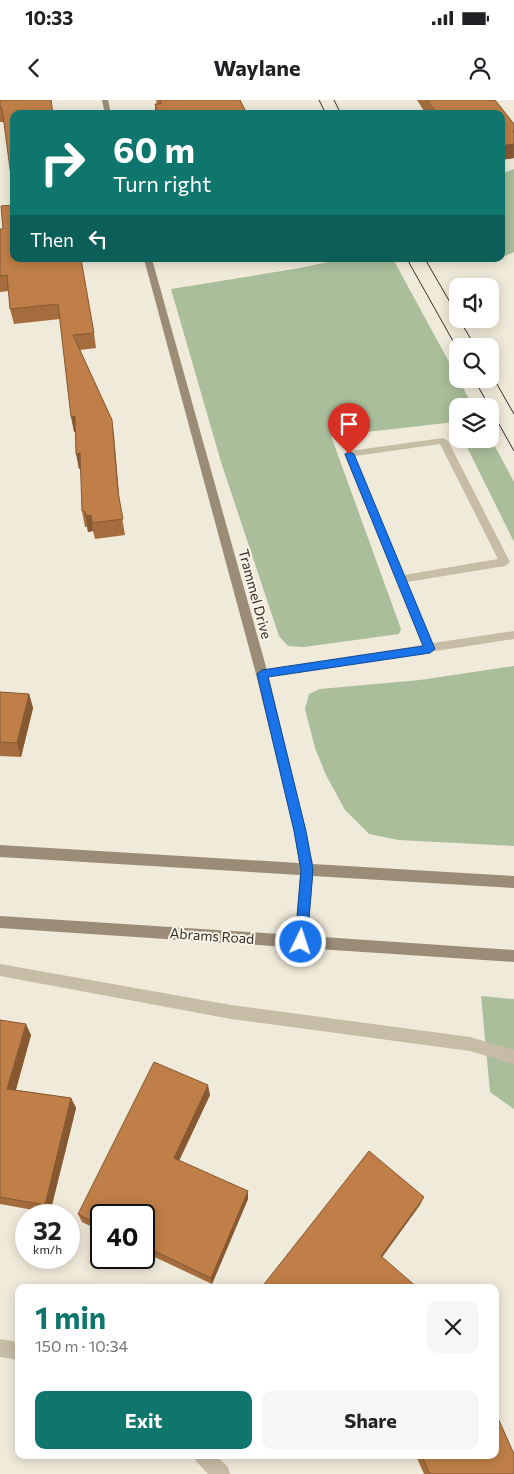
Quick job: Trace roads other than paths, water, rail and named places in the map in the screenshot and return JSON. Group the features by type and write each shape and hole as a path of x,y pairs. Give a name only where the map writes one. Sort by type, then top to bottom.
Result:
{"street":[{"name":"Trammel Drive","path":"149,262 262,674 300,831 307,870 301,942"},
{"path":"400,578 505,562 444,441 349,454 400,578 430,649"},
{"path":"262,674 514,635"},
{"path":"0,851 514,882"},
{"name":"Abrams Road","path":"0,922 514,956"},
{"path":"0,970 231,1012 470,1044 514,1058"},
{"path":"0,1348 15,1350"},
{"path":"206,1459 221,1474"}],"tram line":[{"path":"319,100 324,110"},
{"path":"334,100 339,110"},
{"path":"409,262 451,338"},
{"path":"427,262 449,300"},
{"path":"464,328 470,338"},
{"path":"479,388 485,398"},
{"path":"499,388 514,414"},
{"path":"499,424 514,451"}]}
